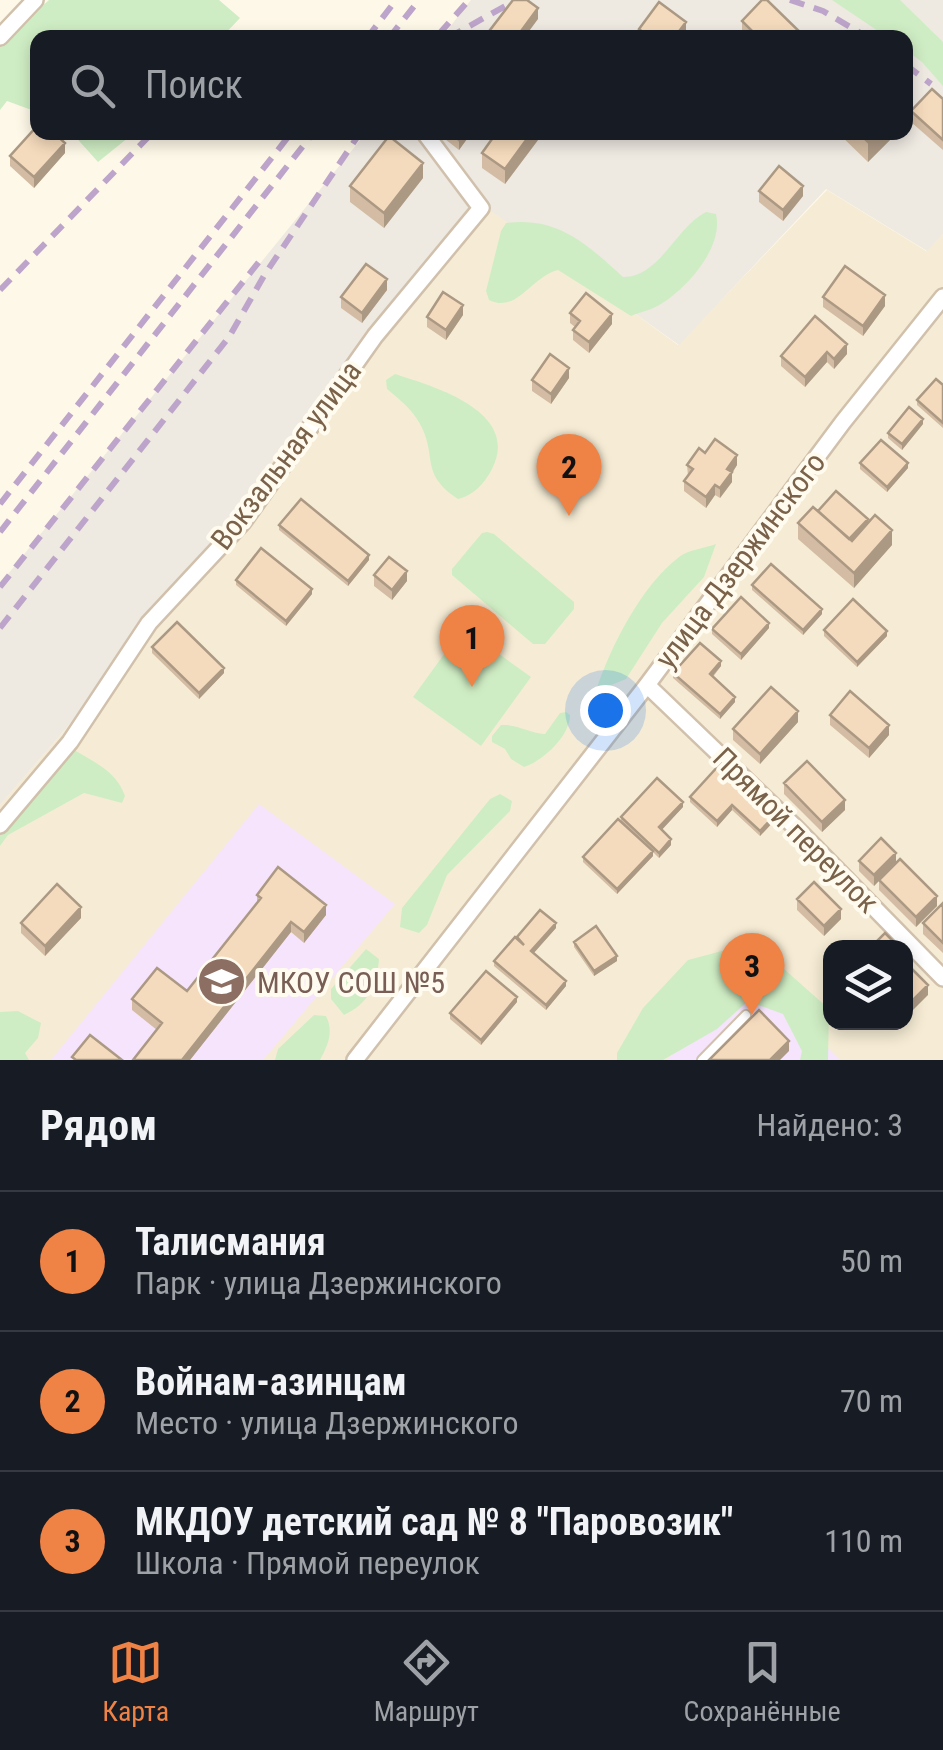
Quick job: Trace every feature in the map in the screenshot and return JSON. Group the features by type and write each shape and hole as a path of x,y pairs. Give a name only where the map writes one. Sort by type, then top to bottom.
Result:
{"street":[{"path":"0,36 35,0"},
{"name":"Вокзальная улица","path":"0,825 70,742 149,623 242,522 375,336 480,208 430,140"},
{"name":"улица Дзержинского","path":"355,1060 943,297"},
{"name":"Прямой переулок","path":"647,685 796,828 943,978"}],"lane":[{"path":"702,1060 746,1015"}],"shaded area":[{"path":"471,0 943,0 943,234 927,251 826,189 679,345 487,208 310,411 94,696 0,805 0,584 360,140 913,140 913,30 447,30"},
{"path":"827,190 926,251 943,234 943,1060 0,1060 0,805 94,696 310,411 488,207 678,345"},
{"name":"МКОУ СОШ №5","path":"259,804 395,904 263,1060 51,1060"},
{"path":"750,970 840,1060 667,1060"}],"green space":[{"path":"49,0 219,0 240,18 229,30 30,30 30,109 7,101 0,110 0,45"},
{"path":"832,0 900,0 943,42 943,86 913,55 913,30 877,30"},
{"path":"78,140 125,140 98,162"},
{"path":"706,212 716,214 717,227 709,253 682,288 654,308 631,316 558,270 508,302 489,300 486,291 506,223 541,224 571,235 623,277 647,269"},
{"path":"395,374 451,395 485,417 495,432 498,449 492,469 474,492 458,499 438,481 420,424 387,389 386,380"},
{"path":"487,532 574,602 574,609 545,644 533,644 452,575 452,569"},
{"path":"716,544 704,577 662,623 626,679 596,691 619,637 652,584 683,555"},
{"path":"463,628 531,677 481,746 413,697"},
{"path":"560,713 570,715 569,723 560,739 547,753 524,767 492,742 501,725 545,734"},
{"path":"76,751 117,781 125,796 122,803 84,793 8,835 0,846 0,823 55,754"},
{"path":"500,794 512,801 510,811 447,875 427,925 419,933 400,927 402,908 490,799"},
{"path":"733,948 774,960 823,1004 823,1030 829,1030 828,1060 800,1060 802,1051 783,1014 748,1001 717,1029 663,1060 617,1060 617,1053 643,1008 688,960"},
{"path":"366,949 379,959 376,978 365,1000 344,1015 331,999 331,989"},
{"path":"18,1011 41,1023 38,1038 25,1053 29,1060 0,1060 0,1012"},
{"path":"314,1015 326,1016 330,1028 320,1060 275,1060 278,1049"}],"building":[{"path":"513,0 527,0 538,8 522,30 490,30"},
{"path":"762,0 767,0 798,30 751,30 742,21"},
{"path":"659,2 686,22 680,30 639,29"},
{"path":"932,89 943,99 943,140 913,113"},
{"path":"30,134 30,140 65,143 34,177 10,156"},
{"path":"386,140 394,140 423,163 384,213 350,186"},
{"path":"491,140 526,140 505,169 482,153"},
{"path":"779,166 803,186 783,210 759,191"},
{"path":"366,264 387,279 362,313 341,297"},
{"path":"845,266 885,295 863,326 823,297"},
{"path":"443,292 463,305 446,330 427,317"},
{"path":"586,293 612,314 589,342 573,330 580,321 570,313"},
{"path":"815,316 847,344 834,359 827,352 805,377 781,356"},
{"path":"550,354 569,368 551,394 532,380"},
{"path":"936,379 943,385 943,423 917,400"},
{"path":"909,407 923,419 902,444 888,433"},
{"path":"715,439 737,455 727,469 732,472 720,488 715,485 706,497 684,481 693,469 687,465 699,448 705,453"},
{"path":"881,440 908,463 887,487 860,463"},
{"path":"836,491 868,519 849,539 818,511"},
{"path":"301,499 369,555 348,581 279,525"},
{"path":"813,507 852,541 875,515 892,530 854,573 798,523"},
{"path":"261,548 312,589 286,621 236,580"},
{"path":"389,557 407,571 392,590 374,575"},
{"path":"771,564 822,609 803,630 752,585"},
{"path":"741,597 769,623 741,654 712,629"},
{"path":"853,599 887,631 857,662 824,630"},
{"path":"177,622 224,668 199,693 152,647"},
{"path":"700,643 721,661 710,674 735,697 720,714 673,673"},
{"path":"771,687 798,711 760,754 733,729"},
{"path":"850,691 889,725 869,748 830,715"},
{"path":"807,761 845,800 822,822 784,783"},
{"path":"721,763 776,814 760,831 732,805 717,821 690,797"},
{"path":"657,778 683,802 659,827 671,839 659,853 621,817"},
{"path":"618,819 653,851 617,889 583,857"},
{"path":"881,838 896,853 874,875 859,861"},
{"path":"900,859 937,896 916,917 879,880"},
{"name":"МКОУ СОШ №5","path":"278,867 326,905 304,932 291,922 182,1060 133,1060 162,1023 132,999 157,968 187,991 261,898 257,895"},
{"path":"814,882 841,909 824,926 797,899"},
{"path":"57,884 81,907 45,946 21,923"},
{"path":"943,903 943,943 923,923"},
{"path":"540,910 556,923 531,951 566,981 546,1005 494,961 515,937 524,945 517,937"},
{"path":"596,926 617,956 594,971 574,942"},
{"path":"913,970 928,985 913,1000"},
{"path":"486,971 517,997 481,1040 450,1013"},
{"path":"759,1010 789,1041 770,1060 709,1060"},
{"path":"90,1035 122,1060 72,1057"}],"railway":[{"path":"373,30 396,0"},
{"path":"395,30 419,0"},
{"path":"443,30 469,0"},
{"path":"462,30 516,0"},
{"path":"790,0 823,11 855,30"},
{"path":"913,70 931,84"},
{"path":"0,290 145,140"},
{"path":"0,504 286,140"},
{"path":"0,532 308,140"},
{"path":"0,628 229,337 265,274 355,140"},
{"path":"0,587 262,258"}],"place":[{"name":"Войнам-азинцам","path":"569,516"},
{"name":"Талисмания","path":"472,687"},
{"name":"МКОУ СОШ №5","path":"222,982"},
{"name":"МКДОУ детский сад № 8 \"Паровозик\"","path":"752,1015"}]}
